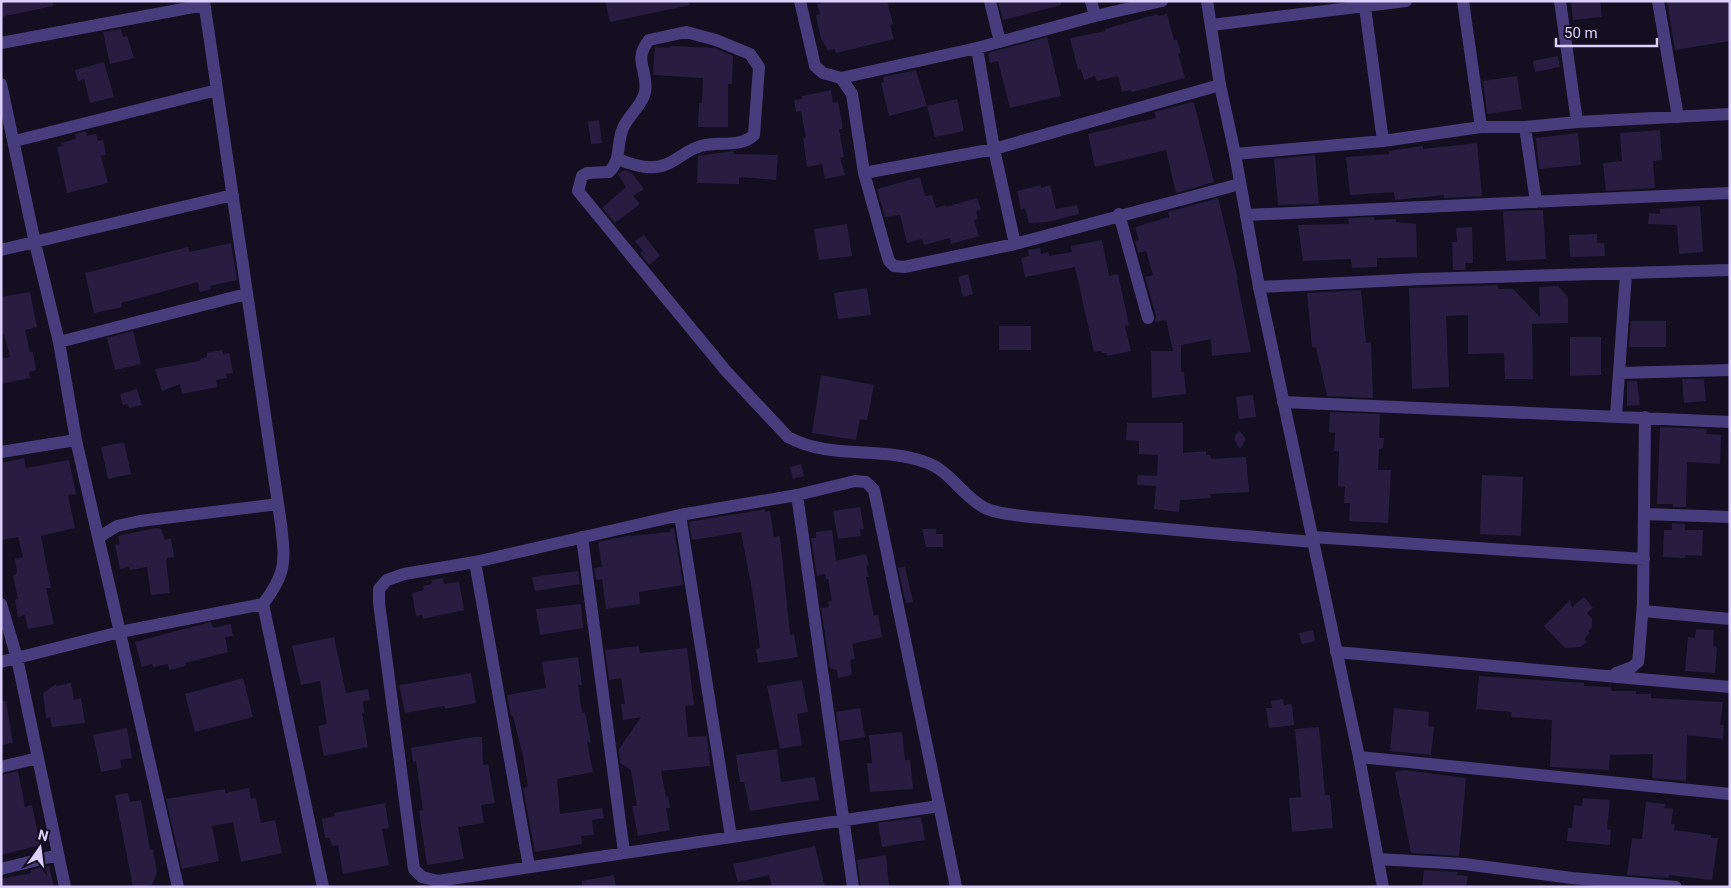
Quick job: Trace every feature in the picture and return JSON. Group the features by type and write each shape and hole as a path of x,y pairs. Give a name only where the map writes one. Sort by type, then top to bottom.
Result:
{"street":[{"path":"800,1 815,66 823,73 841,78 977,48 1095,16 1162,1"},
{"path":"990,1 1000,42"},
{"path":"1091,1 1095,16"},
{"path":"1207,1 1220,85 1235,154 1259,287 1359,757 1384,887"},
{"path":"1212,25 1406,1"},
{"path":"1463,1 1481,127"},
{"path":"1560,1 1577,122"},
{"path":"1658,1 1678,117"},
{"path":"1,42 204,3 278,504 284,567 280,580 263,604 120,632 1,662"},
{"path":"1364,7 1383,141"},
{"path":"618,159 644,167 666,165 689,150 702,145 737,142 754,135 759,67 750,54 716,40 686,32 649,40 642,48 640,63 646,80 645,94 622,130 618,159 609,172 587,173 582,176 578,191 726,371 788,436 797,442 820,450 863,452 926,462 942,471 985,509 1048,518 1313,540 1644,559"},
{"path":"977,48 994,149 1015,244"},
{"path":"841,78 852,94 864,173 884,248 889,261 894,266 904,267 1015,244 1119,214 1240,184"},
{"path":"1,84 15,141 35,243 59,342 76,440 178,887"},
{"path":"864,173 994,149 1220,85"},
{"path":"15,141 217,90"},
{"path":"1235,154 1383,141 1481,127 1525,127 1577,122 1730,114"},
{"path":"1525,127 1536,202"},
{"path":"1246,215 1730,193"},
{"path":"1,250 233,195"},
{"path":"1119,214 1148,318"},
{"path":"1259,287 1730,270"},
{"path":"1616,416 1626,273"},
{"path":"59,342 246,294"},
{"path":"1619,373 1730,370"},
{"path":"1283,402 1730,422"},
{"path":"1608,675 1625,671 1638,662 1644,559 1645,417"},
{"path":"1,452 76,440"},
{"path":"939,806 438,881 422,877 414,870 379,603 379,589 387,580 404,574 475,562 680,515 797,494 855,481 866,482 874,490 956,887"},
{"path":"797,494 845,820 853,887"},
{"path":"99,537 117,526 140,521 278,504"},
{"path":"1644,514 1730,517"},
{"path":"680,515 731,837"},
{"path":"582,537 624,852"},
{"path":"475,562 529,867"},
{"path":"1,604 17,658 65,887"},
{"path":"263,604 323,887"},
{"path":"1642,611 1730,619"},
{"path":"1336,652 1730,687"},
{"path":"1359,757 1730,794"},
{"path":"1,767 38,758"},
{"path":"1,869 58,856"},
{"path":"1378,859 1464,864 1572,878 1676,887"}],"building":[{"path":"1,1 53,1 53,6 1,17"},
{"path":"605,1 689,1 690,5 610,22"},
{"path":"830,1 887,1 893,24 890,25 894,39 836,53 835,49 828,50 821,39 816,15 820,14 817,4"},
{"path":"998,1 1061,1 1061,5 1003,20"},
{"path":"1571,1 1600,1 1602,17 1573,20"},
{"path":"1667,1 1730,1 1730,41 1675,50"},
{"path":"1157,14 1158,16 1167,14 1174,40 1177,40 1181,53 1178,54 1185,78 1132,92 1131,90 1122,92 1118,76 1097,81 1095,76 1084,80 1081,69 1078,70 1070,38 1106,31 1105,29"},
{"path":"121,29 123,37 127,36 134,58 110,64 103,32"},
{"path":"1047,37 1061,96 1010,108 998,61 990,63 988,53"},
{"path":"670,46 715,48 733,56 732,84 728,84 728,127 698,127 699,103 702,103 703,78 653,75 655,47 670,48"},
{"path":"1558,56 1560,67 1535,72 1533,61"},
{"path":"104,62 114,97 90,103 84,79 78,81 75,70"},
{"path":"916,70 927,106 889,116 881,83 884,82 883,77"},
{"path":"1517,76 1522,109 1487,114 1483,81"},
{"path":"831,90 833,103 838,102 842,123 842,129 839,129 844,157 840,158 845,175 825,179 822,164 807,167 803,138 806,138 801,111 796,112 794,100 802,99 802,96"},
{"path":"957,99 964,131 935,137 927,106"},
{"path":"1194,103 1214,182 1176,193 1166,150 1095,167 1088,134 1156,118 1154,112"},
{"path":"599,120 602,143 591,144 588,122"},
{"path":"1660,130 1662,160 1653,161 1655,188 1606,191 1603,163 1622,161 1620,133"},
{"path":"86,131 87,136 96,134 98,141 103,140 106,155 101,156 108,183 67,193 57,147 62,146 61,143 76,139 75,134"},
{"path":"1578,133 1581,165 1539,169 1536,138"},
{"path":"1477,143 1482,196 1444,198 1444,195 1395,200 1394,192 1350,195 1346,157 1389,154 1389,151 1423,146 1423,149"},
{"path":"733,151 734,154 778,155 776,180 739,177 739,184 697,183 698,156"},
{"path":"1315,155 1319,204 1278,205 1274,159"},
{"path":"624,170 632,173 644,189 633,196 640,204 615,223 602,208 626,187 618,174"},
{"path":"920,177 925,196 932,195 936,208 977,198 981,210 976,211 978,219 974,220 979,236 951,244 950,238 924,245 922,239 907,243 900,215 885,217 877,189"},
{"path":"1041,185 1041,188 1050,185 1056,209 1077,205 1079,214 1047,222 1029,223 1025,208 1021,209 1017,191"},
{"path":"1218,198 1238,279 1251,352 1212,356 1211,339 1181,345 1181,372 1184,372 1186,394 1152,398 1151,351 1173,351 1166,320 1155,322 1156,316 1145,277 1153,275 1146,251 1138,253 1135,241 1139,240 1135,227 1169,217 1168,212"},
{"path":"1700,206 1703,252 1679,254 1677,225 1648,224 1649,213 1660,214 1660,209"},
{"path":"1543,210 1546,259 1506,261 1503,211"},
{"path":"1374,217 1374,220 1396,219 1396,222 1416,224 1417,257 1377,258 1377,267 1352,268 1351,259 1303,261 1298,225 1349,224 1348,218"},
{"path":"847,224 852,256 819,260 814,229"},
{"path":"1472,227 1473,263 1465,263 1466,270 1453,270 1452,242 1457,242 1456,228"},
{"path":"1597,234 1597,243 1604,243 1605,256 1570,257 1569,235"},
{"path":"644,235 660,256 649,265 640,253 643,251 635,241"},
{"path":"1102,240 1109,276 1118,274 1129,325 1125,326 1131,351 1107,356 1106,353 1101,351 1094,352 1075,267 1025,277 1021,258 1029,256 1028,250 1040,248 1041,254 1048,252 1049,256 1072,252 1071,246"},
{"path":"231,243 237,280 210,286 211,289 200,292 198,282 121,303 122,307 94,313 85,273 188,247 189,252"},
{"path":"968,274 973,294 963,297 958,277"},
{"path":"1497,285 1499,289 1513,289 1540,317 1539,287 1558,286 1568,297 1568,323 1532,324 1533,379 1505,379 1504,353 1468,354 1468,315 1446,316 1449,387 1412,389 1409,288"},
{"path":"867,288 871,315 838,319 834,293"},
{"path":"1361,290 1366,343 1371,342 1373,398 1327,396 1316,347 1312,347 1307,293"},
{"path":"30,292 37,327 25,330 30,352 33,352 36,370 29,372 30,378 1,384 1,359 10,357 4,334 1,334 1,297"},
{"path":"1631,321 1666,321 1666,347 1629,347"},
{"path":"999,326 1031,326 1031,350 999,350"},
{"path":"133,331 141,364 115,370 107,338"},
{"path":"1570,337 1601,337 1601,375 1570,376"},
{"path":"222,350 223,354 229,353 233,373 226,374 227,378 216,380 217,387 182,394 180,384 162,391 155,369 200,361 200,359 207,357 207,353"},
{"path":"821,375 874,385 867,420 860,419 856,440 812,433"},
{"path":"1682,379 1704,379 1706,401 1684,403"},
{"path":"1627,381 1637,381 1640,405 1627,406"},
{"path":"137,389 142,405 129,408 128,404 123,405 120,394"},
{"path":"1253,395 1256,417 1239,419 1236,397"},
{"path":"1330,412 1380,414 1379,438 1384,438 1383,448 1379,449 1378,470 1391,470 1388,523 1349,521 1350,503 1344,503 1345,487 1338,486 1339,451 1334,451 1335,433 1329,432"},
{"path":"1127,423 1183,423 1183,453 1206,451 1206,455 1210,455 1211,459 1246,457 1249,492 1210,494 1211,498 1180,500 1179,512 1154,509 1156,486 1137,485 1138,475 1157,476 1158,455 1139,454 1139,441 1126,440"},
{"path":"1660,427 1707,429 1706,434 1721,435 1720,464 1687,462 1686,507 1673,507 1673,504 1657,504"},
{"path":"1240,431 1246,439 1240,449 1234,439"},
{"path":"124,442 131,474 108,479 101,447"},
{"path":"24,458 26,468 69,460 76,494 68,495 75,528 41,536 51,588 46,588 54,624 28,629 25,615 18,617 15,600 18,599 13,575 17,571 15,559 23,557 18,537 1,540 1,463"},
{"path":"801,464 804,476 793,479 790,467"},
{"path":"1482,475 1523,477 1521,536 1480,534"},
{"path":"860,507 864,529 860,529 861,536 838,539 833,511"},
{"path":"765,509 765,512 770,511 774,537 780,536 790,635 794,634 798,657 758,663 756,649 760,648 753,595 741,532 692,540 689,522"},
{"path":"1672,523 1685,524 1685,530 1703,530 1702,556 1686,555 1685,558 1663,557 1664,530 1672,530"},
{"path":"156,528 161,529 165,540 171,538 174,557 167,558 166,561 170,593 151,595 147,567 130,570 129,567 120,569 115,545 120,544 118,536"},
{"path":"674,528 683,585 639,592 640,604 606,609 602,579 596,580 594,568 602,567 598,542 631,535 670,532 670,529"},
{"path":"922,529 936,529 936,534 943,534 943,547 926,547"},
{"path":"832,530 836,561 866,554 869,565 866,566 869,577 866,577 874,616 878,615 882,637 852,644 855,659 850,660 852,675 838,678 837,670 830,668 821,608 829,607 828,601 832,601 828,579 826,579 825,574 817,576 811,538 816,538 816,532"},
{"path":"905,567 913,602 906,603 898,568"},
{"path":"578,571 580,584 535,591 532,577"},
{"path":"443,578 444,584 459,582 464,610 423,619 422,615 416,616 412,593 424,590 423,586 432,584 431,580"},
{"path":"1584,597 1593,608 1587,613 1592,619 1592,627 1588,631 1590,633 1584,639 1587,642 1580,647 1565,648 1544,626 1570,600 1572,607"},
{"path":"581,604 583,628 540,635 536,609"},
{"path":"211,622 213,628 231,624 233,636 225,637 228,652 185,663 186,666 169,670 168,664 153,667 152,664 142,667 135,642"},
{"path":"1696,629 1714,630 1713,646 1717,647 1715,673 1685,671 1688,637 1695,638"},
{"path":"1313,630 1315,641 1302,644 1299,633"},
{"path":"334,637 346,693 368,689 370,700 363,701 364,713 362,713 368,747 324,756 318,726 327,724 320,681 301,685 292,646"},
{"path":"639,646 640,653 687,648 694,705 685,706 688,737 707,736 710,766 661,771 670,808 666,808 670,830 638,836 632,806 637,806 631,770 620,763 619,749 641,717 623,720 621,704 625,704 621,678 609,680 605,650"},
{"path":"578,657 582,685 578,685 582,713 585,712 591,743 587,741 593,772 557,779 560,814 602,808 604,818 592,820 594,835 581,836 582,844 535,852 523,788 528,787 523,756 507,695 546,688 542,662"},
{"path":"471,673 476,703 445,709 444,706 405,713 399,685"},
{"path":"1479,676 1584,683 1584,686 1611,687 1611,691 1636,691 1636,694 1651,694 1651,698 1723,702 1720,725 1724,725 1723,739 1687,735 1686,781 1652,778 1653,754 1610,755 1609,770 1550,767 1552,720 1511,717 1512,712 1476,709"},
{"path":"243,678 253,717 195,732 185,694"},
{"path":"802,680 808,712 797,714 802,745 780,749 767,686"},
{"path":"71,683 74,700 81,698 85,723 52,727 50,717 46,718 43,693 56,684 57,686"},
{"path":"1283,699 1284,705 1292,704 1294,725 1269,728 1266,708 1272,708 1271,701"},
{"path":"1,701 6,701 13,743 1,745"},
{"path":"860,708 865,737 840,741 836,712"},
{"path":"1394,708 1429,712 1428,726 1434,727 1431,755 1390,751"},
{"path":"1319,727 1325,795 1330,795 1333,828 1292,832 1289,798 1301,797 1295,729"},
{"path":"127,728 132,758 120,760 122,768 101,772 93,735"},
{"path":"902,732 905,760 910,760 913,789 870,792 867,763 872,763 869,735"},
{"path":"482,737 483,765 488,764 495,803 481,805 484,823 458,827 464,859 427,865 419,811 423,810 416,761 413,762 411,748"},
{"path":"777,749 781,782 815,777 819,800 750,811 744,782 740,782 736,755"},
{"path":"1405,770 1466,778 1459,856 1411,853 1395,772"},
{"path":"18,771 25,807 32,805 40,845 1,855 1,775"},
{"path":"249,788 251,799 256,798 261,823 275,820 282,853 241,862 233,822 212,826 219,861 182,869 166,799 225,789 225,793"},
{"path":"128,793 130,802 141,800 150,850 153,849 157,873 152,885 133,887 115,795"},
{"path":"1583,798 1610,800 1607,829 1611,830 1610,845 1567,841 1568,828 1572,828 1574,805 1582,806"},
{"path":"1646,802 1665,804 1664,808 1673,809 1671,824 1675,824 1674,830 1711,835 1711,838 1718,838 1712,880 1669,875 1668,878 1627,875 1632,838 1642,839"},
{"path":"385,803 389,828 382,829 389,865 343,874 338,845 332,846 330,838 325,838 322,819 335,816 334,813"},
{"path":"921,817 925,840 882,847 878,823"},
{"path":"815,846 825,887 772,887 769,875 738,882 733,864"},
{"path":"886,855 889,887 861,887 857,860"},
{"path":"49,866 54,887 1,887 1,879 31,873 30,870"},
{"path":"1424,870 1458,872 1457,875 1468,876 1466,887 1422,887"},
{"path":"614,875 616,887 582,887 582,881"}]}
